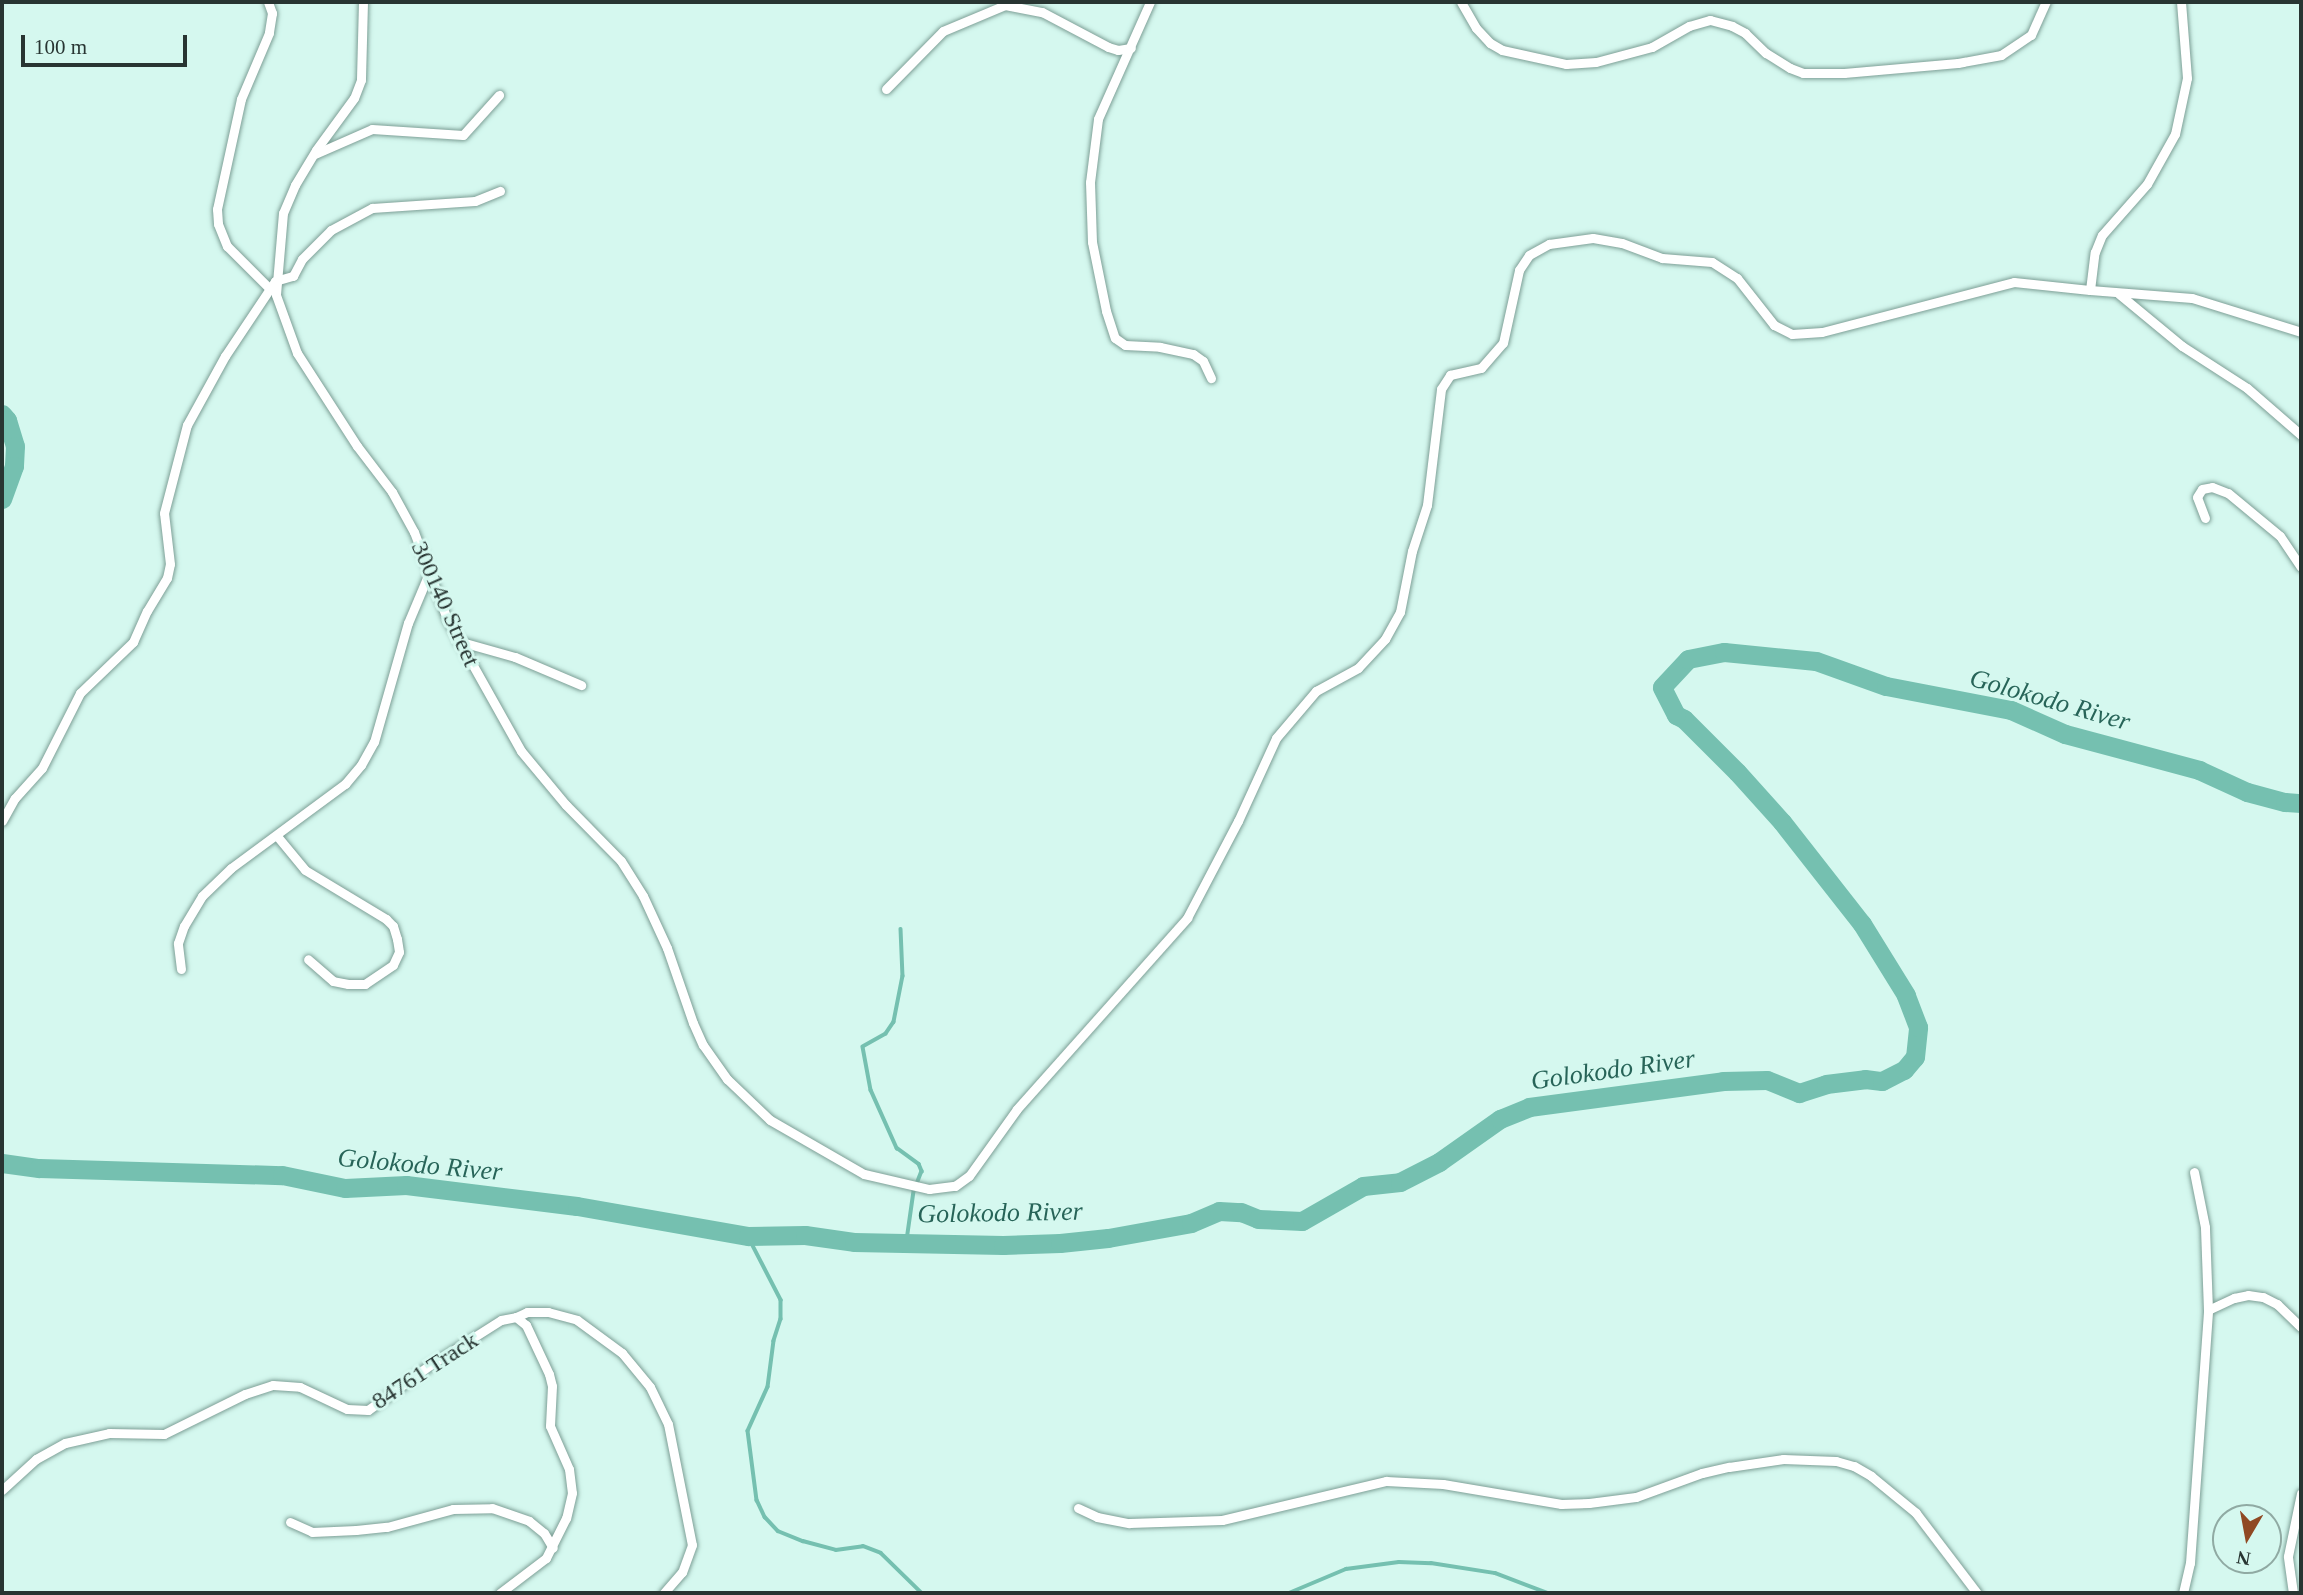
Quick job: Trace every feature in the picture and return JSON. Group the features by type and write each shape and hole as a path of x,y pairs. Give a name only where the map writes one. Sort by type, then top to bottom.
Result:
{"street":[{"path":"268,2 272,13 269,33 241,99 217,209 218,224 227,246 273,285"},
{"name":"300140 Street","path":"363,2 361,80 354,98 312,156 283,213 273,285 297,353 350,436 392,492 414,532 458,641 498,716 531,766 606,843 638,887 667,948 703,1045 727,1079 770,1120 864,1174 929,1189 962,1182 979,1165 1017,1109 1187,918 1238,821 1276,738 1316,691 1358,667 1394,625 1405,593 1412,551 1427,505 1441,389 1450,376 1481,368 1503,343 1519,270 1537,249 1574,239 1601,239 1662,258 1712,262 1737,278 1774,325 1792,334 1822,332 2014,282 2119,294 2192,298 2301,332"},
{"path":"1150,2 1098,119 1091,155 1093,242 1106,311 1119,342 1193,354 1203,362 1211,378"},
{"path":"1461,2 1476,28 1490,43 1502,50 1566,64 1596,62 1652,47 1689,26 1710,20 1745,33 1766,53 1790,68 1803,73 1844,73 1958,63 2001,55 2031,35 2046,2"},
{"path":"2090,290 2095,252 2102,235 2147,184 2175,134 2187,78 2181,2"},
{"path":"886,89 943,32 1006,5 1042,12 1108,47 1131,48"},
{"path":"312,156 372,129 463,135 499,96"},
{"path":"2,821 15,798 42,768 80,693 133,642 147,611 167,578 170,564 164,513 187,425 200,396 273,285 293,276 308,251 331,230 372,208 405,203 456,203 500,191"},
{"path":"2119,294 2182,346 2247,387 2301,435"},
{"path":"2205,518 2197,497 2202,489 2212,487 2228,492 2280,536 2301,567"},
{"path":"181,969 178,943 184,926 202,896 231,869 345,784 361,765 374,742 408,622 429,573"},
{"path":"458,641 514,657 581,685"},
{"path":"277,836 305,870 386,919 393,926 399,952 393,965 365,984 334,981 308,959"},
{"path":"2183,1593 2190,1563 2208,1310 2205,1227 2194,1172"},
{"path":"2208,1310 2234,1297 2263,1297 2277,1304 2301,1327"},
{"name":"84761 Track","path":"2,1490 36,1459 65,1443 109,1433 164,1434 245,1394 273,1385 300,1387 347,1409 368,1410 430,1365 501,1320 527,1312 548,1312 577,1320 622,1353 650,1387 668,1424 692,1545 682,1572 664,1593"},
{"path":"500,1593 537,1568 553,1548 570,1507 572,1479 550,1426 550,1374 526,1325 516,1317"},
{"path":"1078,1508 1097,1517 1129,1523 1222,1520 1386,1481 1443,1484 1561,1504 1589,1503 1636,1497 1702,1473 1729,1467 1783,1459 1836,1461 1854,1466 1871,1476 1916,1513 1977,1593"},
{"path":"2292,1593 2288,1556 2301,1493"},
{"path":"290,1522 312,1532 356,1531 387,1527 453,1510 492,1508 529,1521 544,1533 553,1548"}],"waterway":[{"name":"Golokodo River","path":"2,414 7,420 15,446 14,466 2,499"},
{"name":"Golokodo River","path":"2,1163 39,1168 282,1175 345,1188 406,1185 577,1206 748,1236 805,1235 854,1242 1003,1245 1060,1243 1108,1238 1191,1223 1219,1211 1241,1212 1258,1219 1302,1221 1363,1186 1400,1182 1439,1162 1500,1119 1529,1107 1723,1081 1767,1080 1799,1093 1826,1084 1865,1079 1882,1081 1904,1070 1915,1057 1918,1027 1906,995 1862,924 1782,822 1737,772 1684,719 1676,715 1662,687 1688,659 1724,652 1816,661 1886,686 2011,710 2065,734 2199,770 2247,792 2285,802 2301,803"},
{"path":"901,929 903,976 894,1022 886,1034 863,1047 871,1090 897,1148 919,1164 922,1171 917,1184"},
{"path":"906,1244 914,1188"},
{"path":"748,1236 781,1300 781,1319 774,1341 768,1387 748,1431 757,1500 765,1517 778,1531 803,1541 836,1550 863,1546 881,1553 922,1593"},
{"path":"1289,1593 1346,1569 1399,1562 1431,1563 1495,1573 1548,1593"}]}
